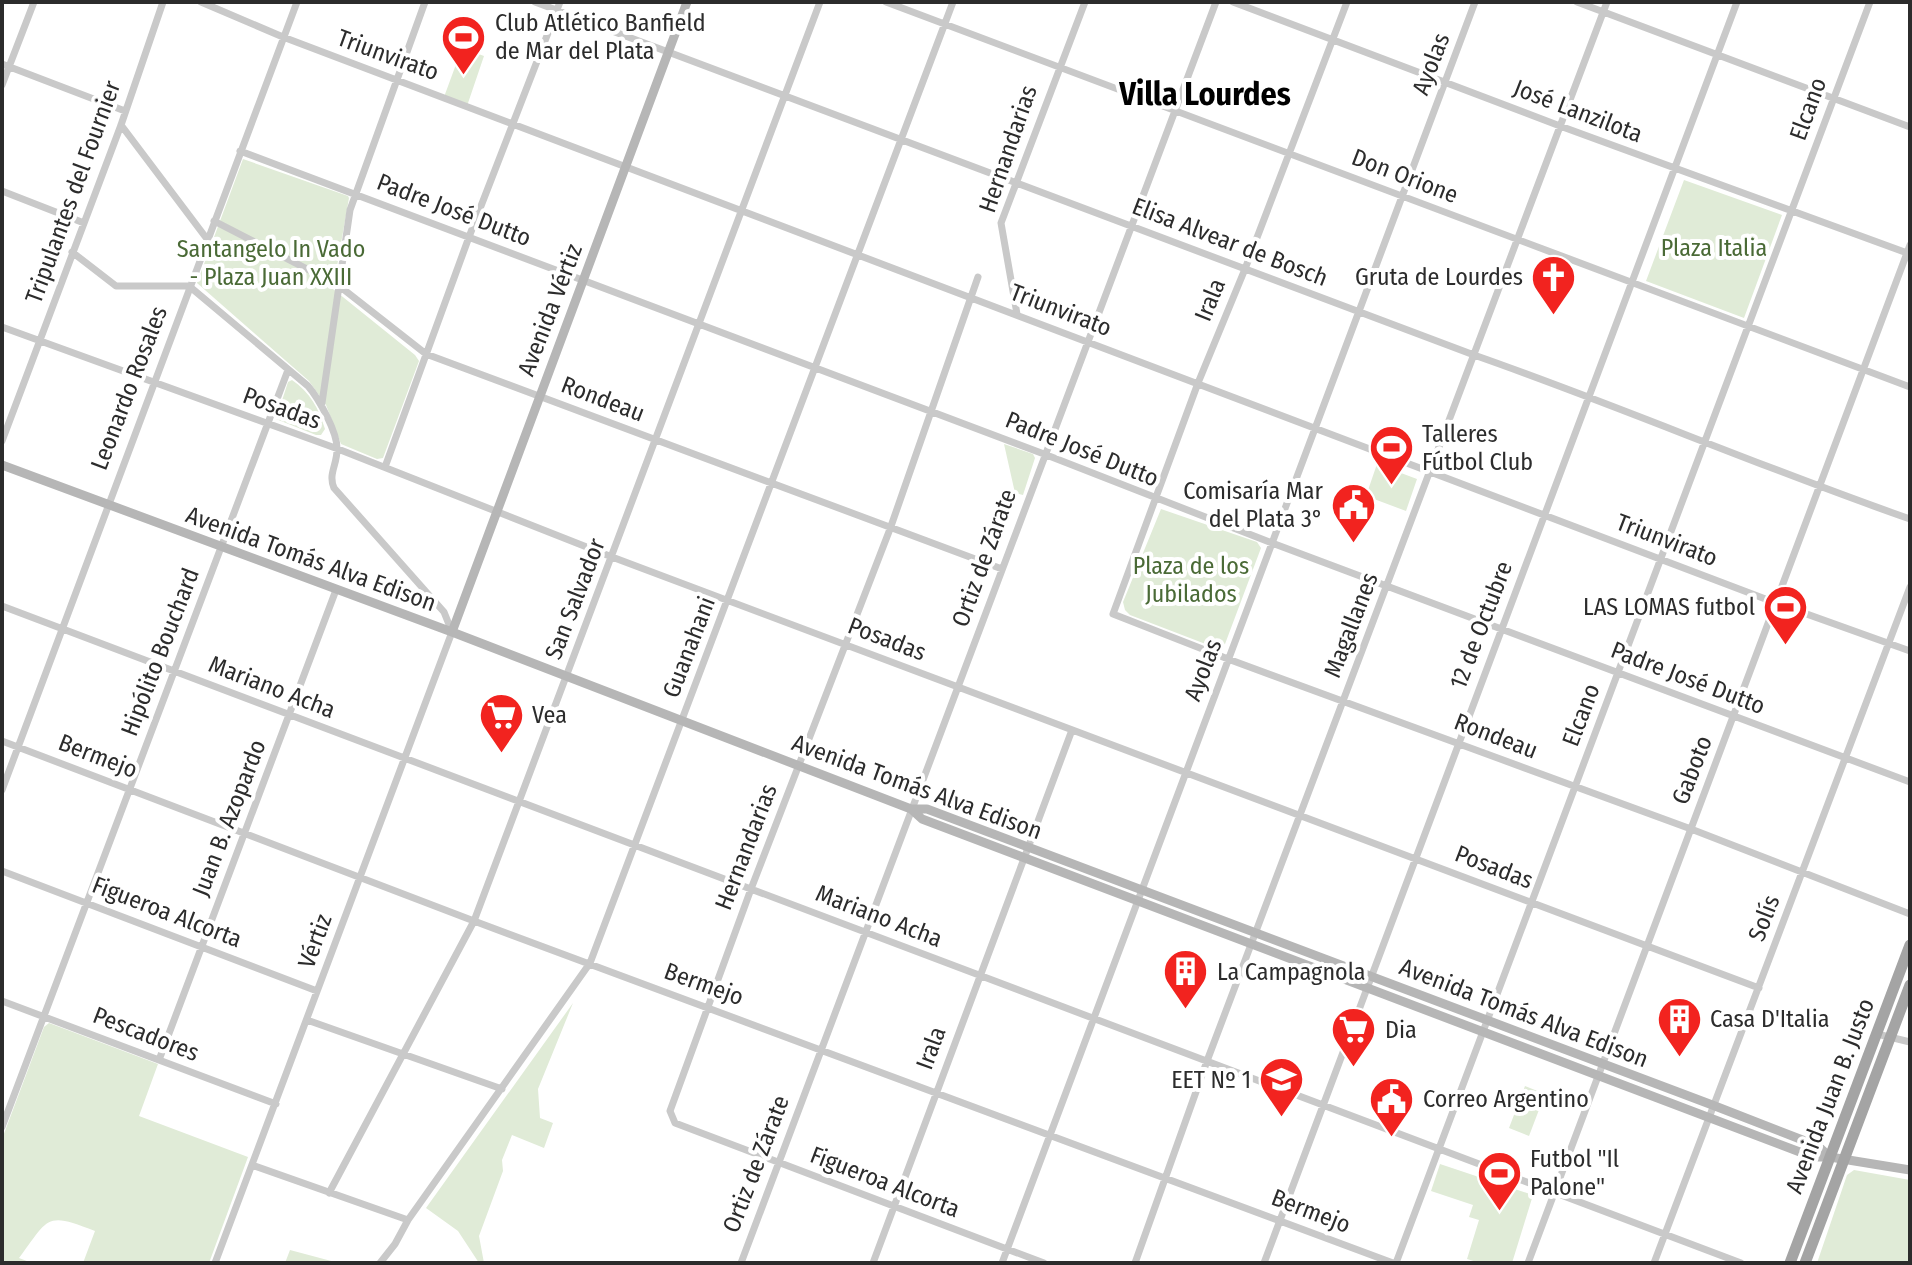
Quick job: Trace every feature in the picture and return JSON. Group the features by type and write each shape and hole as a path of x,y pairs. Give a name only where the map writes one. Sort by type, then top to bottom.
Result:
{"main road":[{"name":"Avenida Vértiz","path":"452,632 687,2"},
{"name":"Avenida Tomás Alva Edison","path":"2,465 452,632 911,809 927,809 1715,1106 1818,1146 1830,1157"},
{"name":"Avenida Tomás Alva Edison","path":"911,809 922,819 1813,1157 1830,1157"},
{"name":"Avenida Juan B. Justo","path":"1790,1263 1910,945"},
{"name":"Avenida Juan B. Justo","path":"1805,1263 1910,985"},
{"path":"1830,1157 1910,1170"}],"street":[{"path":"2,85 5,66 34,2"},
{"name":"Tripulantes del Fournier","path":"2,441 121,125 163,2"},
{"name":"Triunvirato","path":"201,2 283,37 1776,603 1910,651"},
{"name":"Leonardo Rosales","path":"2,790 297,2"},
{"path":"322,405 338,285 355,194 425,2"},
{"name":"Elisa Alvear de Bosch","path":"535,2 558,6 785,97 1474,355 1589,395 1819,488 1910,519"},
{"name":"San Salvador","path":"329,1193 474,921 820,2"},
{"name":"Don Orione","path":"886,2 1910,387"},
{"name":"Guanahani","path":"380,1263 590,963 953,2"},
{"name":"Hernandarias","path":"1017,314 1001,229 1085,2"},
{"name":"Ortiz de Zárate","path":"741,1263 1216,2"},
{"name":"José Lanzilota","path":"1233,2 1560,126 1909,251"},
{"name":"Irala","path":"1113,614 1198,383 1347,2"},
{"name":"Ayolas","path":"1002,1263 1475,2"},
{"path":"1577,2 1910,127"},
{"name":"Magallanes","path":"1135,1263 1207,1061 1607,2"},
{"name":"12 de Octubre","path":"1264,1263 1737,2"},
{"name":"Elcano","path":"1395,1263 1870,2"},
{"path":"385,467 558,6"},
{"path":"5,66 125,111"},
{"path":"121,125 207,239"},
{"name":"Padre José Dutto","path":"240,151 1910,782"},
{"path":"2,191 84,223"},
{"name":"Rondeau","path":"214,221 338,285 426,354 1002,569"},
{"name":"Gaboto","path":"1528,1263 1909,251"},
{"path":"72,252 116,286 189,286 308,386 322,405 338,449 331,479 334,488 444,612 452,632"},
{"name":"Hernandarias","path":"671,1116 670,1107 890,529 978,277"},
{"name":"Posadas","path":"2,327 338,449 612,557 1759,988"},
{"name":"Hipólito Bouchard","path":"2,1127 288,370"},
{"name":"Solís","path":"1654,1263 1910,587"},
{"name":"Juan B. Azopardo","path":"159,1060 336,590"},
{"name":"Mariano Acha","path":"2,606 1741,1263"},
{"name":"Rondeau","path":"1113,614 1691,829 1910,914"},
{"name":"Vértiz","path":"215,1263 452,632"},
{"name":"Irala","path":"873,1263 1072,730"},
{"name":"Bermejo","path":"2,741 474,921 1395,1263"},
{"name":"Figueroa Alcorta","path":"2,871 317,991"},
{"name":"Pescadores","path":"2,1001 276,1104"},
{"path":"307,1020 502,1089"},
{"path":"1877,1034 1910,1042"},
{"name":"Figueroa Alcorta","path":"671,1116 675,1123 1044,1263"},
{"path":"252,1165 408,1220"}],"green space":[{"name":"Club Atlético Banfield de Mar del Plata","path":"462,48 484,56 467,106 444,97"},
{"name":"Santangelo In Vado - Plaza Juan XXIII","path":"243,159 349,198 333,289 419,361 383,458 377,459 341,444 326,405 309,381 197,283"},
{"name":"Plaza Italia","path":"1684,180 1782,215 1744,318 1646,281"},
{"path":"292,380 317,408 325,429 321,435 276,419 288,382"},
{"path":"1004,444 1033,454 1035,458 1023,495 1015,493"},
{"name":"Talleres Fútbol Club","path":"1377,464 1417,479 1406,511 1366,496"},
{"name":"Plaza de los Jubilados","path":"1161,509 1257,542 1261,548 1225,644 1216,648 1130,615 1125,610 1123,602"},
{"path":"573,1003 538,1089 540,1118 553,1123 544,1148 512,1135 502,1160 503,1171 479,1236 484,1263 479,1263 458,1231 426,1208"},
{"path":"49,1023 158,1064 139,1116 248,1157 209,1263 83,1263 95,1231 57,1220 36,1234 19,1258 32,1263 2,1260 2,1139 44,1027"},
{"path":"1525,1086 1545,1094 1529,1136 1509,1128"},
{"name":"Futbol \"Il Palone\"","path":"1440,1164 1533,1195 1512,1263 1480,1263 1467,1259 1479,1220 1469,1217 1473,1205 1431,1191"},
{"path":"1854,1170 1910,1180 1910,1263 1817,1263 1847,1175"},
{"path":"290,1250 335,1262 285,1263"}],"place":[{"name":"Club Atlético Banfield de Mar del Plata","path":"464,76"},
{"name":"Gruta de Lourdes","path":"1554,316"},
{"name":"Talleres Fútbol Club","path":"1391,487"},
{"name":"Comisaría Mar del Plata 3°","path":"1354,544"},
{"name":"LAS LOMAS futbol","path":"1786,646"},
{"name":"Vea","path":"501,754"},
{"name":"La Campagnola","path":"1186,1011"},
{"name":"Casa D'Italia","path":"1679,1058"},
{"name":"Dia","path":"1354,1069"},
{"name":"EET Nº 1","path":"1282,1119"},
{"name":"Correo Argentino","path":"1392,1138"},
{"name":"Futbol \"Il Palone\"","path":"1499,1212"}],"district":[{"name":"Villa Lourdes","path":"1205,94"}]}
